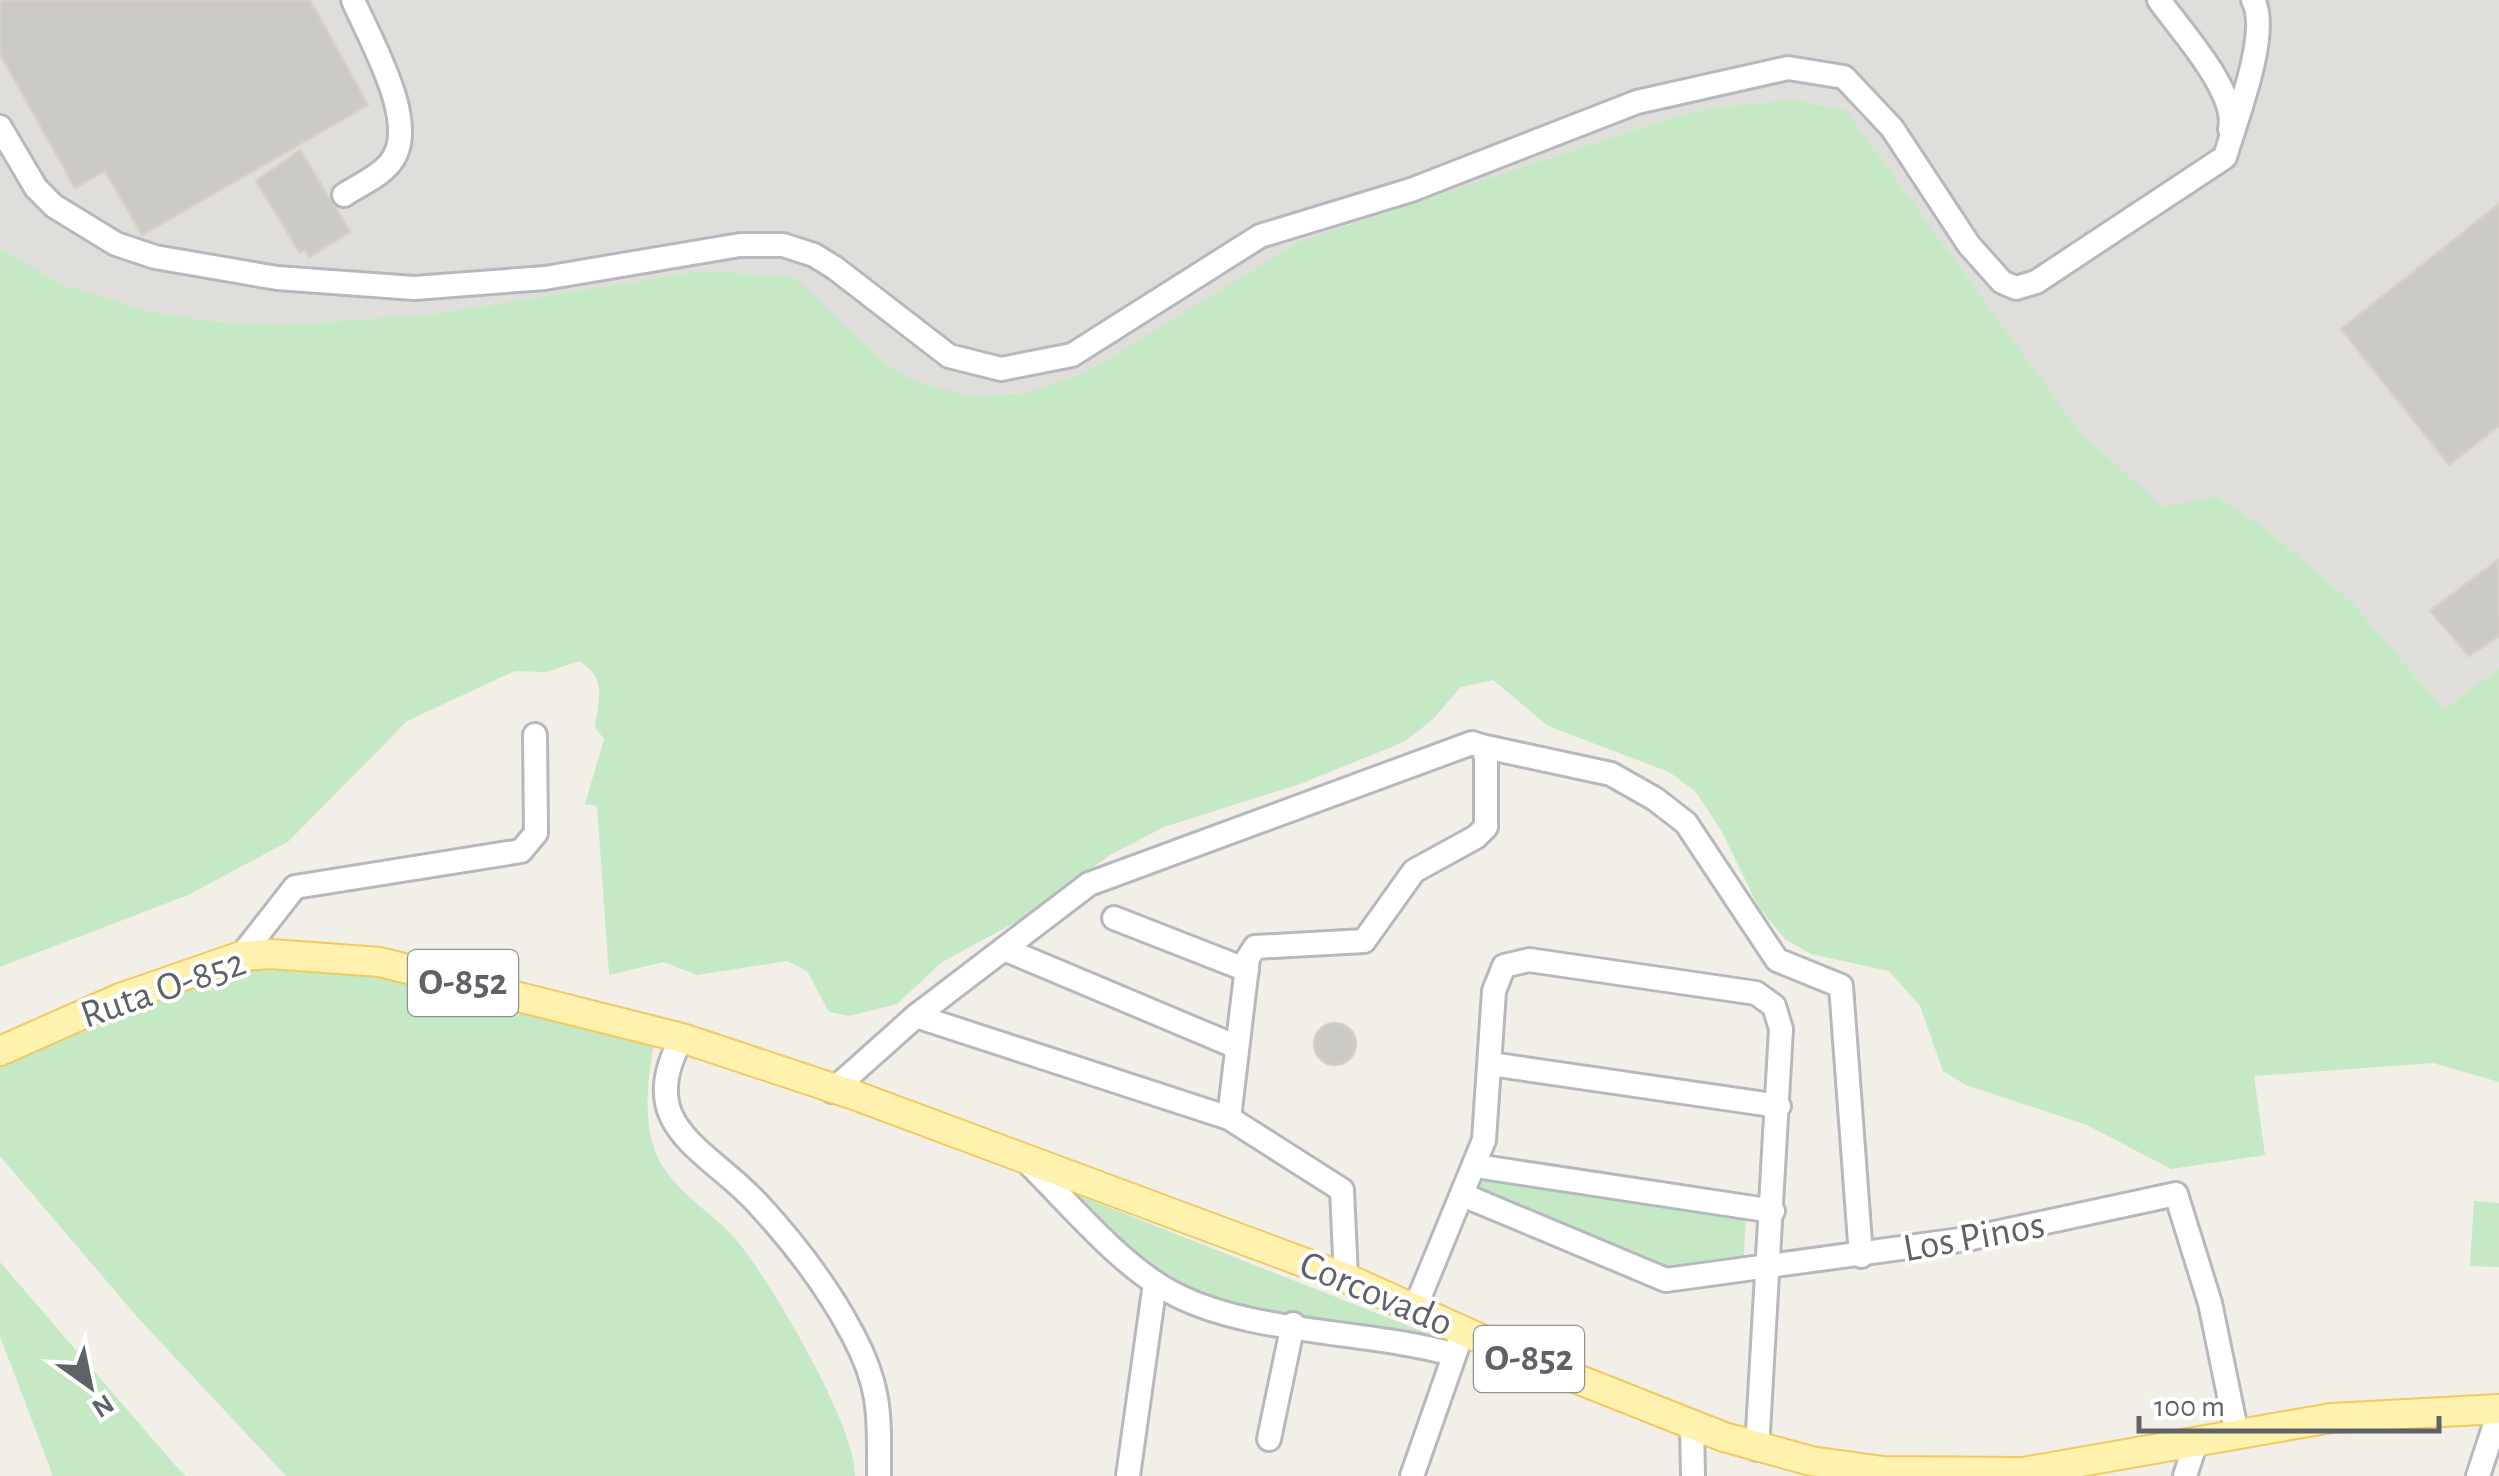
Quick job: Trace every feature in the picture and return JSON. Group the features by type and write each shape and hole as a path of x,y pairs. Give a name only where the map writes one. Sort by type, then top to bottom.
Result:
{"main road":[{"name":"Ruta O-852","path":"0,1050 120,998 241,956 271,954 380,962 682,1038"},
{"name":"Corcovado","path":"682,1038 1023,1158 1346,1278 1415,1308 1459,1342 1757,1449 1883,1471 1994,1472 2070,1466 2331,1418 2499,1411"}],"street":[{"path":"344,194 391,162 401,138 394,94 354,0"},
{"path":"2159,0 2222,92 2232,118 2225,157"},
{"path":"0,126 36,188 54,206 116,244 155,257 277,278 414,288 545,278 740,246 783,245 814,254 835,268 949,356 1001,369 1072,354 1260,236 1410,190 1638,102 1788,68 1844,76 1892,128 1970,244 2002,282 2016,288 2036,282 2225,157 2254,57 2258,9 2253,0"},
{"path":"241,956 294,887 521,850 536,833 535,735"},
{"path":"832,1091 916,1016 1090,884 1472,743 1611,774 1655,799 1686,823 1777,960 1838,984 1844,995 1861,1256"},
{"path":"1228,1118 1248,958 1259,944 1356,945 1364,941 1414,870 1482,833 1486,827 1486,756 1480,746"},
{"path":"1114,918 1247,970"},
{"path":"1004,949 1237,1047"},
{"path":"1415,1308 1476,1166 1486,1129 1495,984 1504,966 1515,961 1756,993 1777,1012 1781,1029 1757,1449"},
{"path":"916,1016 1228,1118 1342,1190 1346,1278"},
{"path":"682,1038 664,1069 665,1099 677,1126 701,1156 756,1202 808,1266 853,1334 880,1398 879,1476"},
{"path":"1491,1064 1779,1106"},
{"path":"1023,1158 1155,1283 1212,1309 1294,1324 1459,1342 1412,1476"},
{"path":"1476,1166 1773,1211"},
{"name":"Los Pinos","path":"1463,1195 1666,1280 1861,1256 2071,1219 2176,1194 2210,1302 2237,1434"},
{"path":"1128,1476 1155,1283"},
{"path":"1269,1439 1294,1324"},
{"path":"2478,1476 2499,1411"},
{"path":"1692,1424 1693,1476"},
{"path":"2185,1476 2196,1442"}],"shaded area":[{"path":"0,0 2499,0 2499,669 2443,709 2353,603 2266,529 2217,496 2163,508 2080,432 1846,110 1796,100 1714,107 1671,118 1453,192 1087,372 1026,393 971,396 916,381 888,366 793,277 699,271 435,314 283,325 211,321 147,311 61,284 0,248"}],"green space":[{"path":"1795,100 1846,110 2080,432 2163,507 2217,496 2266,529 2353,603 2443,709 2499,669 2499,1082 2433,1063 2254,1076 2265,1155 2171,1169 2087,1125 1966,1085 1943,1071 1920,1006 1889,971 1811,954 1785,939 1758,906 1722,832 1695,791 1669,772 1548,726 1493,680 1461,687 1432,720 1404,742 1300,784 1164,827 1108,856 1036,911 942,962 897,1004 849,1016 829,1012 807,971 787,961 697,975 664,962 609,975 597,806 585,804 604,739 595,727 597,682 579,661 547,672 515,671 407,721 289,841 188,895 0,967 0,248 61,284 147,311 211,321 283,325 435,314 699,271 794,277 888,366 916,381 971,396 1026,393 1087,372 1299,242 1671,118 1714,107"},
{"path":"281,964 446,987 654,1044 648,1109 658,1157 683,1191 733,1236 773,1292 843,1425 855,1476 286,1476 139,1319 0,1156 0,1048 181,973"},
{"path":"1485,1176 1746,1216 1744,1255 1733,1264 1659,1274 1474,1196 1478,1180"},
{"path":"1070,1192 1429,1334 1424,1337 1232,1307 1159,1279"},
{"path":"2474,1201 2499,1203 2499,1267 2470,1266"},
{"path":"0,1262 186,1476 53,1476 0,1336"}],"building":[{"path":"0,0 310,0 368,105 142,235 105,171 75,188 0,54"},
{"path":"300,150 350,232 309,257 305,250 300,253 256,181"},
{"path":"2499,204 2499,426 2449,465 2341,329"},
{"path":"2498,560 2499,636 2469,656 2430,611"},
{"path":"1335,1023 1350,1029 1356,1044 1350,1059 1335,1065 1320,1059 1314,1044 1320,1029"}]}
